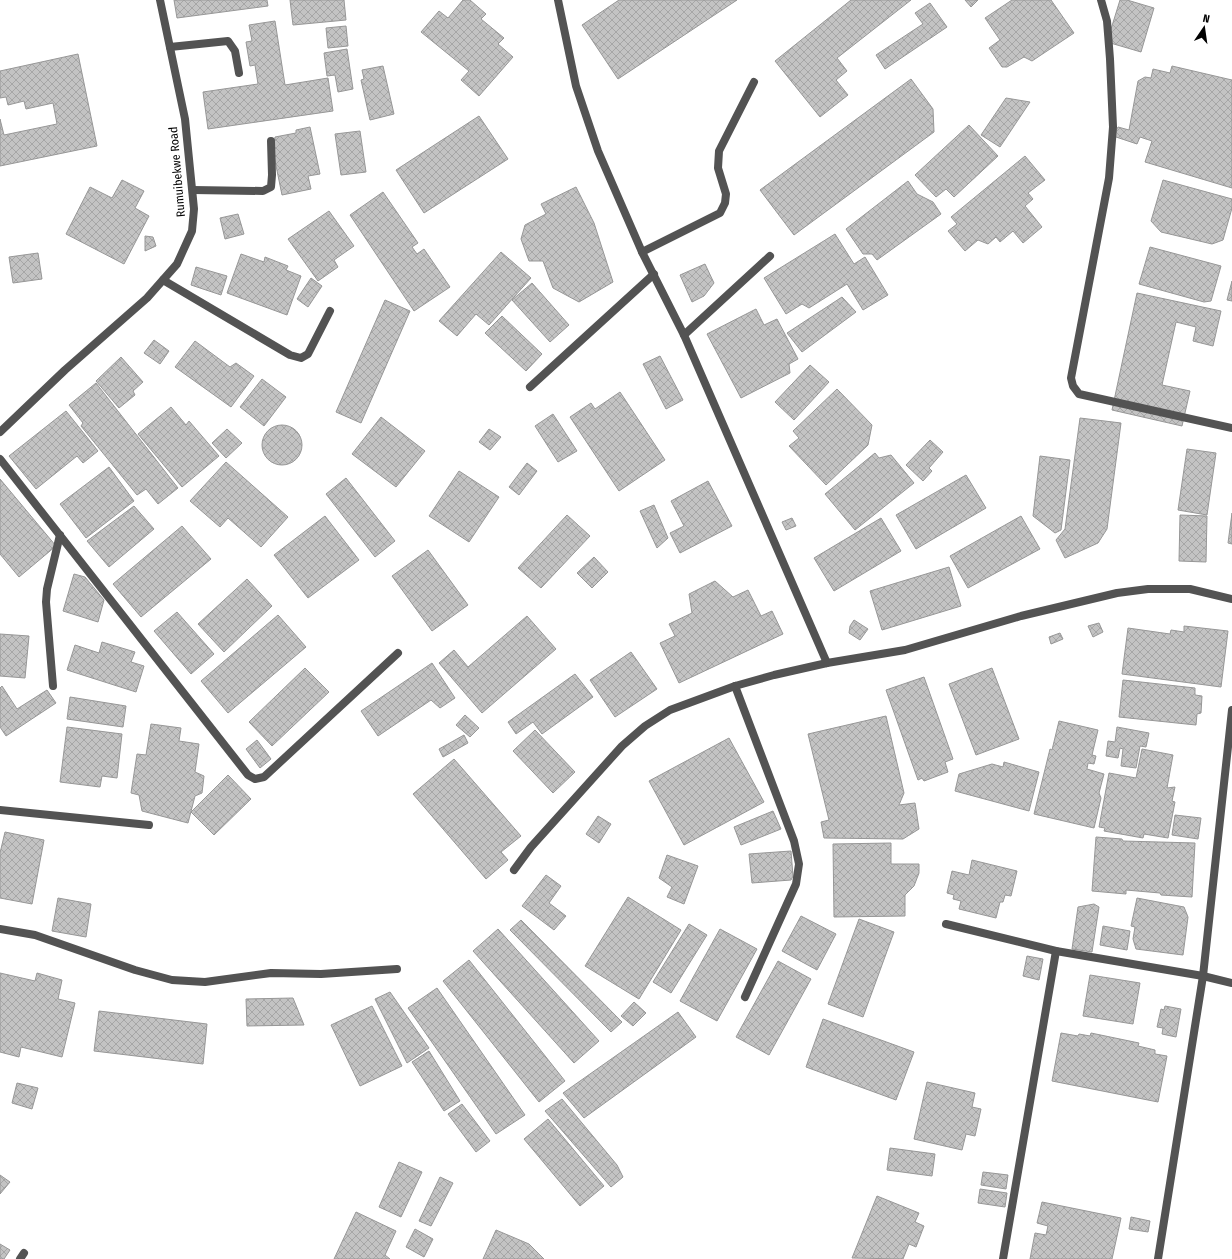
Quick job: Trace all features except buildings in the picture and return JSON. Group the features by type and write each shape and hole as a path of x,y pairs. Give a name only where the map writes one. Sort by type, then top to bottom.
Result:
{"street":[{"name":"Rumuibekwe Road","path":"0,432 65,370 146,298 177,264 192,231 194,209 193,190 185,119 160,0"},
{"path":"558,0 576,86 598,151 642,252 684,335 826,663"},
{"path":"1101,0 1107,21 1110,59 1113,127 1111,156 1109,178 1071,378 1073,386 1079,394 1232,428"},
{"path":"170,47 228,41 235,51 239,73"},
{"path":"642,252 720,213 725,203 726,194 718,168 719,151 754,82"},
{"path":"193,190 263,191 271,187 271,141"},
{"path":"684,335 770,256"},
{"path":"530,387 654,274"},
{"path":"163,280 290,355 301,358 308,354 330,311"},
{"path":"0,458 248,775 255,779 264,777 398,653"},
{"path":"53,686 46,602 47,589 60,535"},
{"path":"514,870 531,846 622,746 645,726 670,710 735,686 826,663 905,650 1021,616 1117,593 1148,589 1190,589 1232,599"},
{"path":"735,686 794,841 798,864 796,884 744,998"},
{"path":"1158,1259 1202,976 1232,710"},
{"path":"0,810 149,825"},
{"path":"946,924 1056,951 1202,976 1232,983"},
{"path":"0,929 36,935 135,970 172,980 206,982 271,973 321,974 397,970"},
{"path":"1003,1259 1056,951"}]}
